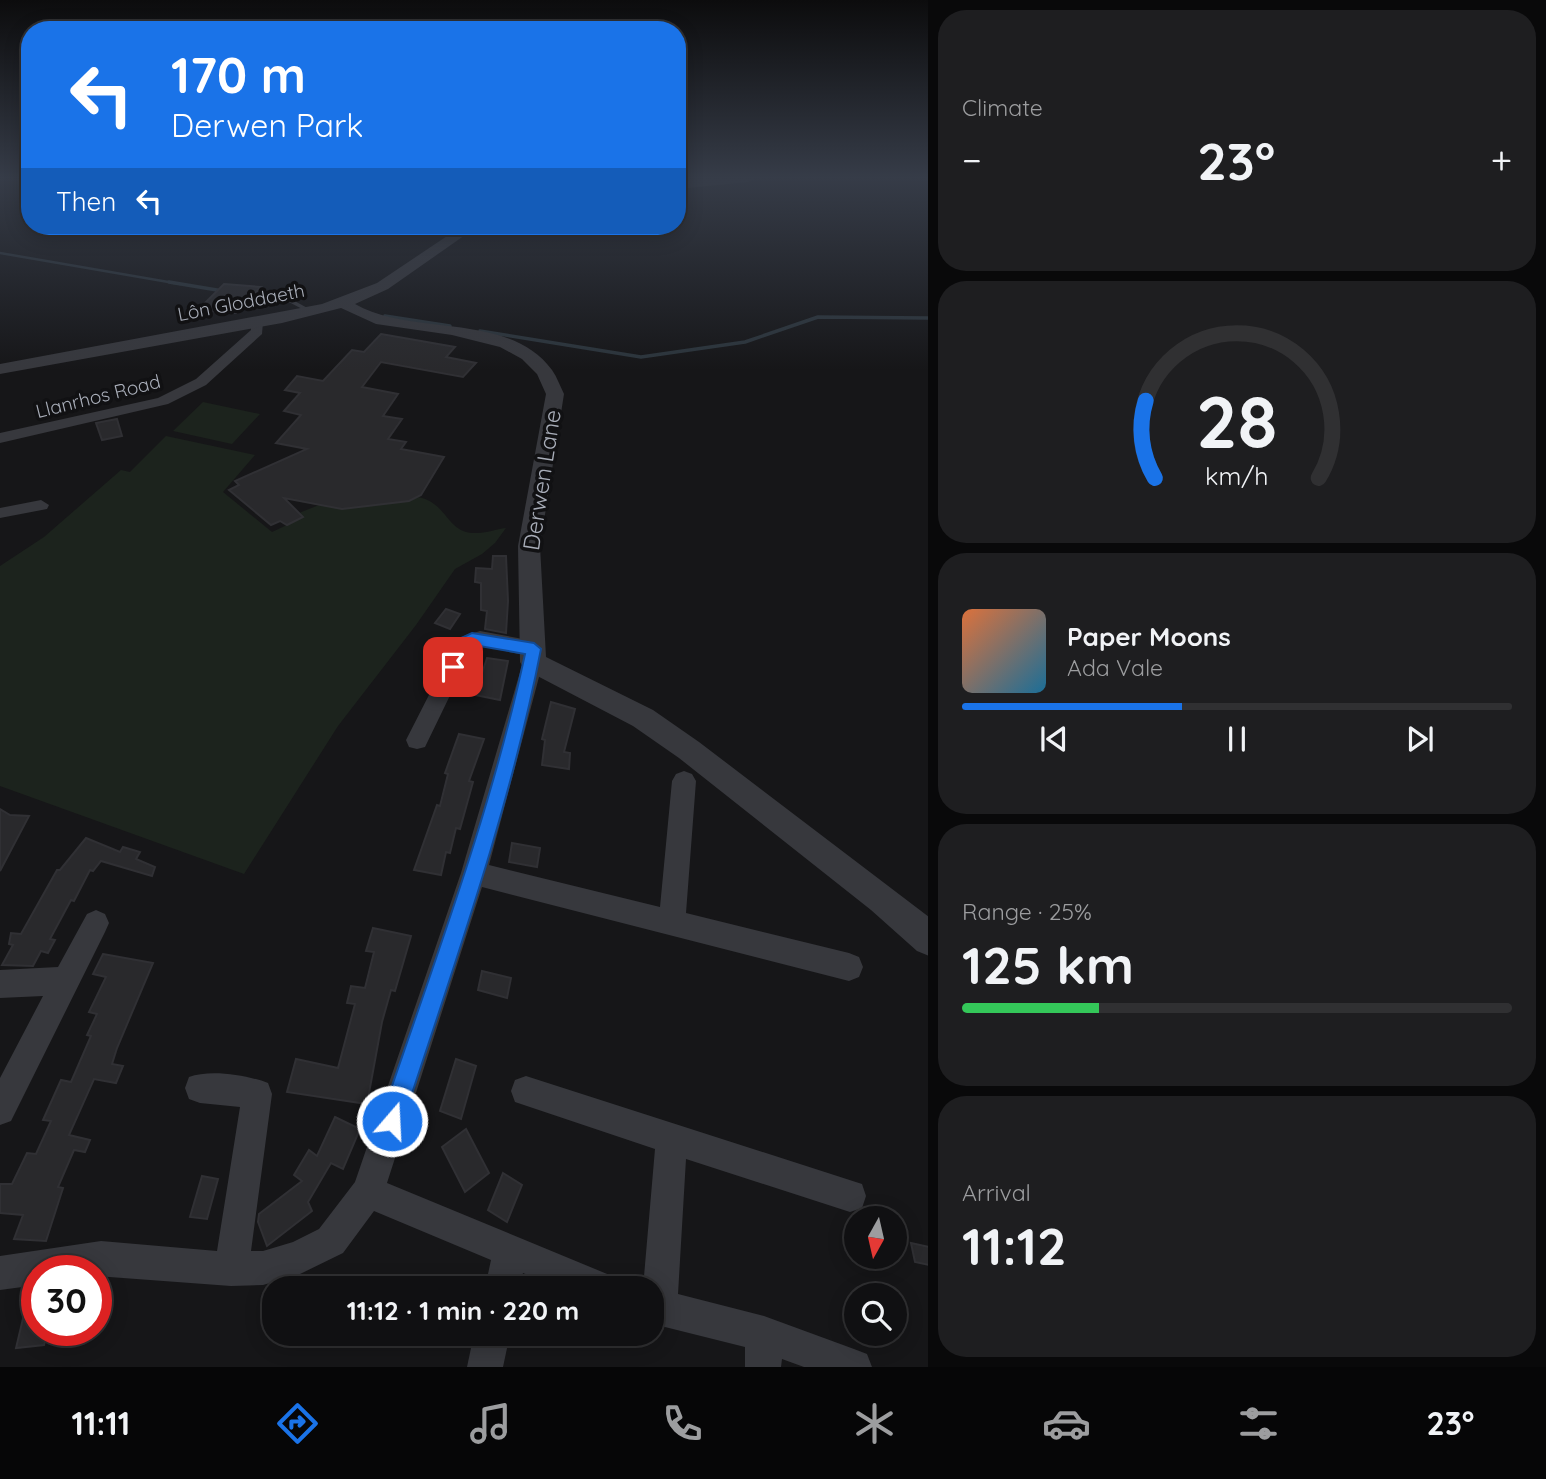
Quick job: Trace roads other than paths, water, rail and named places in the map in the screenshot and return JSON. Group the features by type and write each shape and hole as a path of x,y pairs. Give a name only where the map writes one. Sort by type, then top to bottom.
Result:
{"street":[{"name":"Lôn Gloddaeth","path":"0,369 257,322 342,302 387,283 442,243"},
{"name":"Derwen Lane","path":"342,302 374,319 503,342 525,352 547,373 553,388 554,406 535,495 528,545 533,656"},
{"name":"Llanrhos Road","path":"0,438 141,407 179,394 201,382 246,343 257,331 257,322"},
{"path":"0,513 41,505"},
{"path":"417,740 465,643 480,638 533,656 643,718 689,750 882,899 928,939"},
{"path":"0,1272 101,1258 231,1269 263,1268 298,1258 331,1241 368,1192 474,873 533,656"},
{"path":"672,924 684,781"},
{"path":"474,873 849,968"},
{"path":"0,1110 96,923"},
{"path":"0,984 66,981"},
{"path":"200,1088 257,1094 231,1269"},
{"path":"526,1091 850,1196"},
{"path":"659,1276 672,1139"},
{"path":"368,1192 571,1276"},
{"path":"505,1276 510,1251"},
{"path":"664,1310 763,1350 854,1367"},
{"path":"485,1367 489,1346"}],"lane":[{"path":"289,300 308,310"}],"waterway":[{"path":"0,253 180,284"},
{"path":"169,282 223,291"},
{"path":"246,295 263,299"},
{"path":"385,316 450,326"},
{"path":"480,331 641,357 745,342 818,317 928,318"}]}
